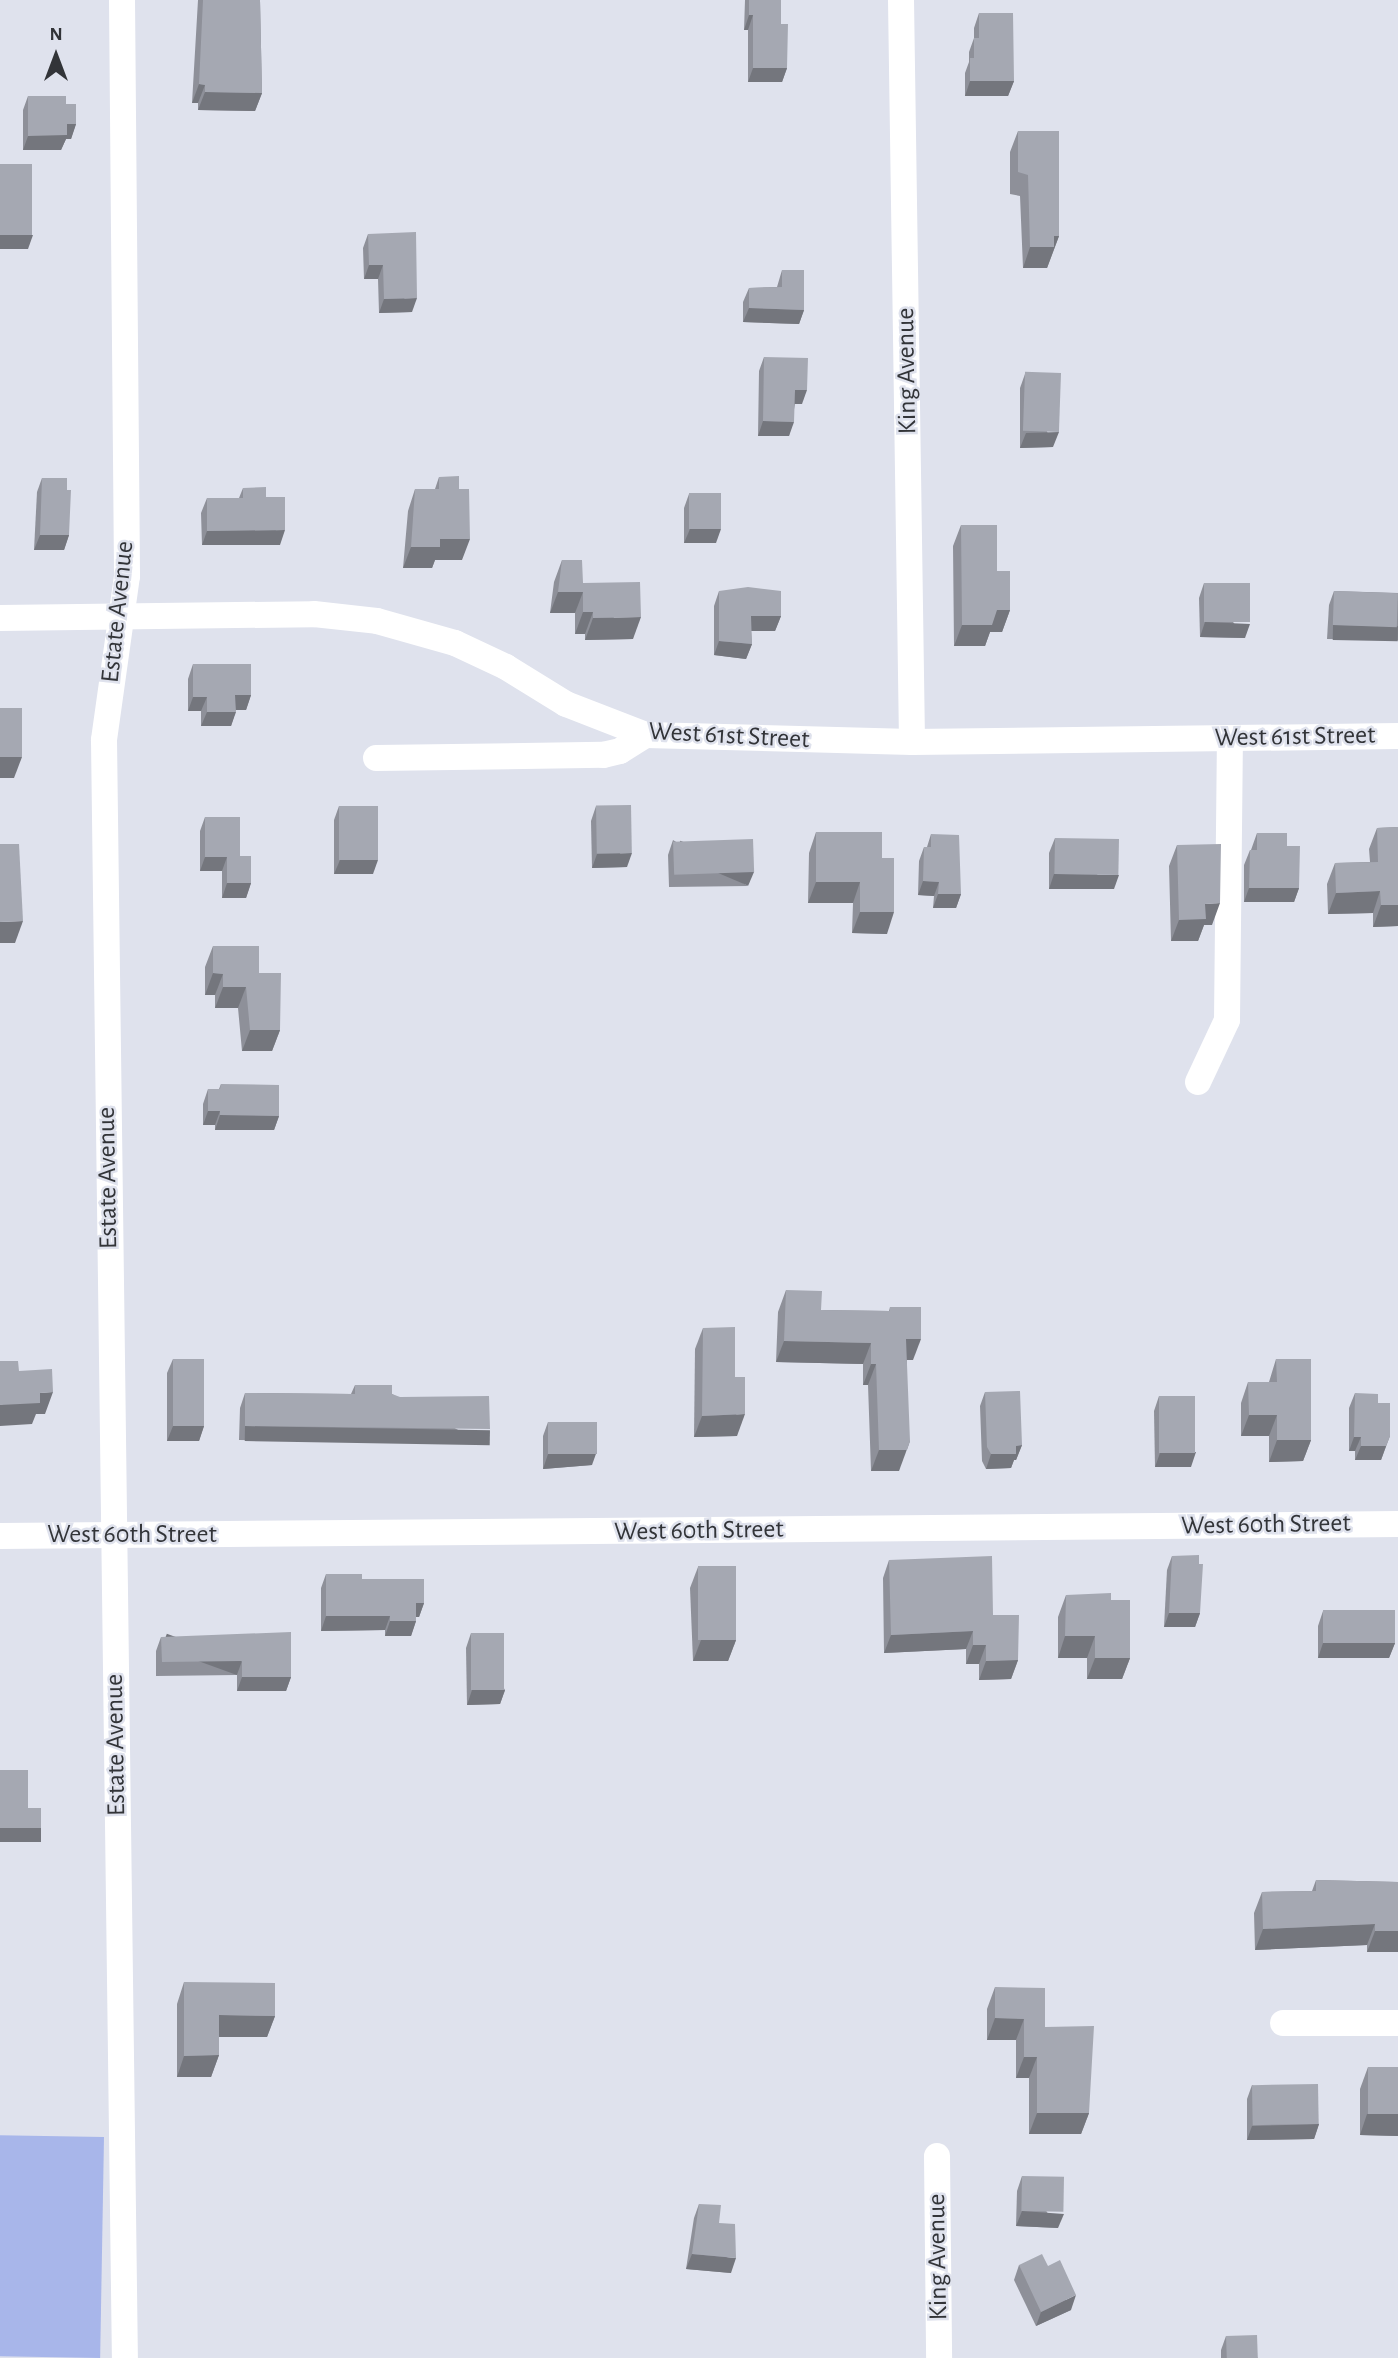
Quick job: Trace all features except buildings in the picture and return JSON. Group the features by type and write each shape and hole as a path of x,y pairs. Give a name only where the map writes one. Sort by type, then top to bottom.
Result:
{"street":[{"name":"Estate Avenue","path":"122,0 128,562 104,740 125,2358"},
{"name":"King Avenue","path":"901,0 912,742"},
{"name":"West 61st Street","path":"0,618 314,614 398,625 478,653 566,704 646,735 912,742 1398,736"},
{"path":"376,758 603,755 620,751 646,735"},
{"path":"1198,1082 1227,1020 1230,738"},
{"name":"West 60th Street","path":"0,1536 1398,1524"},
{"path":"1283,2023 1398,2023"},
{"name":"King Avenue","path":"937,2156 939,2358"}],"shaded area":[{"path":"0,2135 104,2137 100,2358 0,2356"}]}
